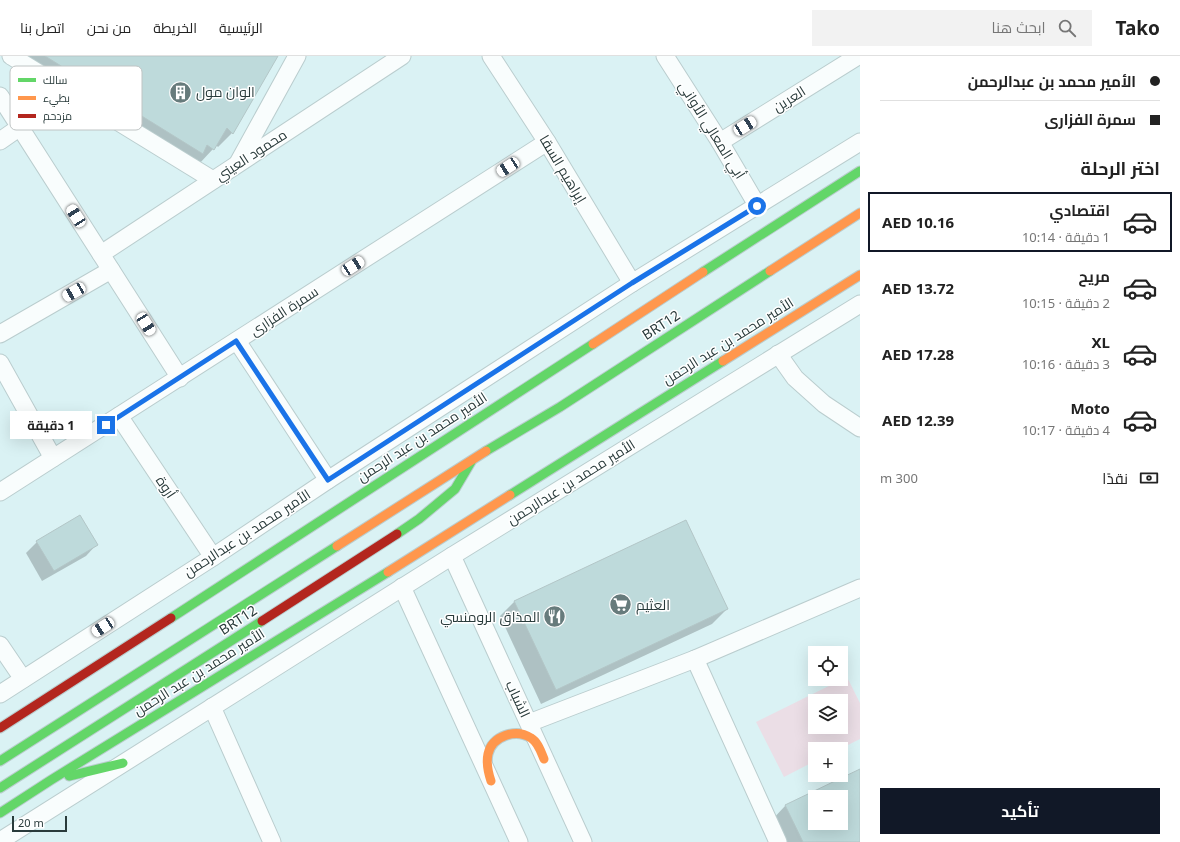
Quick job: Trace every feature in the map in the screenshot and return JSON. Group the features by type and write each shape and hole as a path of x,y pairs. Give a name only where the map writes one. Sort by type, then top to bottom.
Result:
{"main road":[{"name":"الأمير محمد بن عبد الرحمن","path":"0,728 860,171"},
{"name":"BRT12","path":"0,761 474,458 560,407 860,213"},
{"name":"الأمير محمد بن عبد الرحمن","path":"0,813 362,588 860,275"},
{"name":"BRT12","path":"0,788 383,544 419,519 455,488 474,458"},
{"path":"491,781 487,759 490,747 499,738 510,734 522,734 532,739 544,759"},
{"path":"51,780 123,763"}],"street":[{"path":"11,56 27,66"},
{"path":"236,165 297,56"},
{"name":"محمود العيني","path":"101,254 402,56"},
{"name":"إبراهيم السقا","path":"491,56 547,142 632,283"},
{"name":"أبي المعالي الأواني","path":"665,56 720,142 757,206"},
{"name":"العرين","path":"720,142 858,56"},
{"path":"0,96 10,112"},
{"path":"0,141 16,130"},
{"path":"22,130 180,378"},
{"path":"132,130 213,180"},
{"name":"سمرة الفزارى","path":"0,492 547,142"},
{"name":"الأمير محمد بن عبدالرحمن","path":"0,694 213,557 328,480 632,283 860,142"},
{"path":"0,334 111,270"},
{"name":"الأمير محمد بن عبدالرحمن","path":"0,841 402,587 860,304"},
{"path":"236,341 328,480"},
{"path":"778,354 796,378 824,404 860,428"},
{"path":"0,363 53,458"},
{"name":"أروة","path":"119,416 213,557"},
{"name":"الشباب","path":"452,556 530,723 544,759 583,842"},
{"path":"402,587 519,842"},
{"path":"530,723 695,659 860,588"},
{"path":"0,645 23,679"},
{"path":"695,659 778,842"},
{"path":"212,706 272,842"}],"shaded area":[{"path":"848,679 860,703 860,739 848,745 848,742 808,742 808,765 784,777 756,722 808,696 808,734 848,734 848,694 813,694 829,686 848,686"}],"building":[{"name":"الوان مول","path":"45,56 278,56 233,134 227,128 214,150 207,145 203,154 142,116 142,66 61,66"},
{"path":"80,515 98,545 54,571 36,541"},
{"name":"العثيم","path":"686,520 728,609 556,690 514,601"},
{"path":"860,769 860,842 803,842 785,805 808,794 808,830 848,830 848,790 816,790 833,782 848,782 848,775"}],"traffic: fast":[{"path":"703,272 860,171"},
{"path":"486,451 560,407 770,271"},
{"path":"171,618 593,344"},
{"path":"510,495 723,361"},
{"path":"397,534 419,519 455,489 471,462"},
{"path":"0,761 337,546"},
{"path":"0,813 388,572"},
{"path":"0,788 262,621"},
{"path":"69,776 123,763"}],"traffic: slow":[{"path":"770,271 860,213"},
{"path":"593,344 703,272"},
{"path":"723,361 860,275"},
{"path":"337,546 486,451"},
{"path":"388,572 510,495"},
{"path":"491,781 487,761 488,754 494,742 499,738 512,734 525,735 531,738 537,745 544,759"}],"traffic: jam":[{"path":"262,621 397,534"},
{"path":"0,728 171,618"}],"place":[{"name":"الوان مول","path":"180,92"},
{"name":"العثيم","path":"621,605"},
{"name":"المذاق الرومنسي","path":"555,617"}],"route":[{"path":"106,425 236,341 328,480 632,283 757,206"}]}
